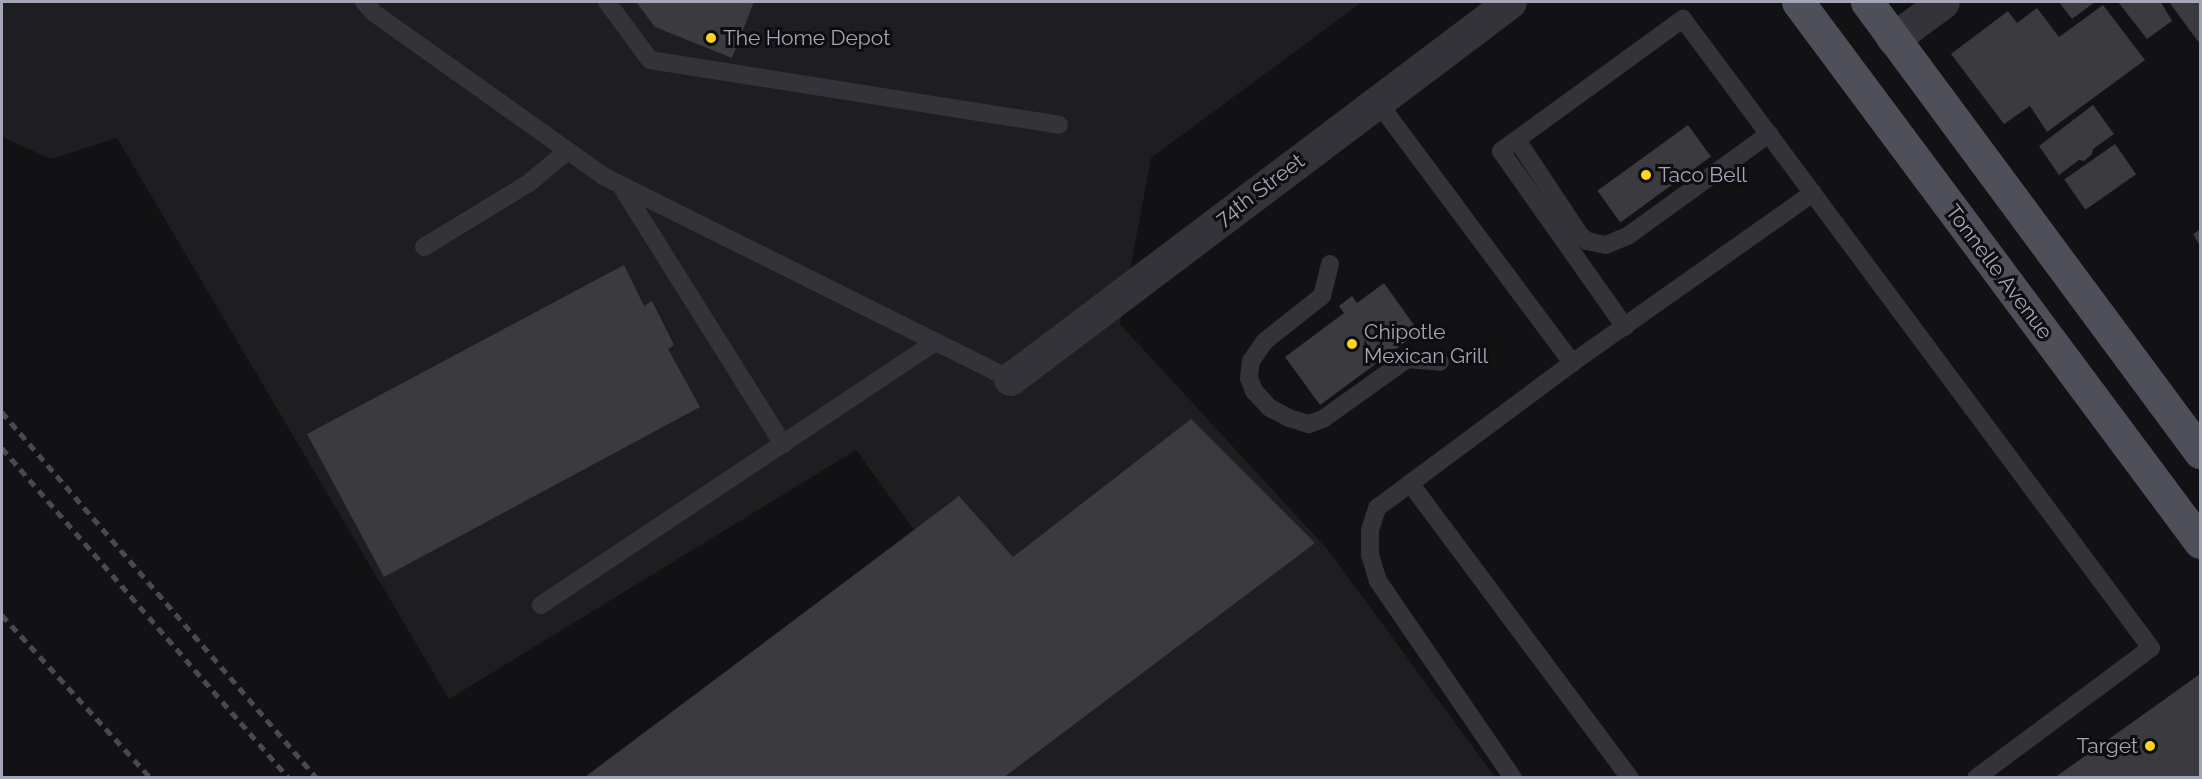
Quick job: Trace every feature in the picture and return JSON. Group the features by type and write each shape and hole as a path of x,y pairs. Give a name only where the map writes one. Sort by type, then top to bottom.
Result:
{"main road":[{"name":"Tonnelle Avenue","path":"1798,2 2200,542"},
{"path":"1867,2 2200,452"}],"street":[{"name":"74th Street","path":"1010,379 1510,2"},
{"path":"1893,39 1942,2"}],"lane":[{"path":"364,2 374,14 567,151 621,186 1010,379"},
{"path":"607,2 650,60 1059,125"},
{"path":"1626,327 1501,152 1683,19 2151,648 1976,777"},
{"path":"1377,101 1572,363"},
{"path":"1517,140 1580,236 1587,241 1606,245 1629,235 1769,134"},
{"path":"424,247 529,183 567,151"},
{"path":"621,186 783,444"},
{"path":"1513,777 1378,581 1370,555 1370,530 1377,508 1572,363 1813,193"},
{"path":"1330,264 1322,296 1265,341 1251,361 1249,378 1254,391 1270,408 1289,418 1309,424 1323,419 1407,359 1440,362"},
{"path":"541,605 935,342"},
{"path":"1410,483 1630,777"}],"shaded area":[{"path":"2,2 1362,2 1151,158 1120,324 1328,550 1495,777 584,777 915,531 856,450 449,699 117,138 51,159 2,137"}],"building":[{"name":"The Home Depot","path":"636,2 754,2 732,58 655,27"},
{"path":"2059,2 2095,2 2072,19"},
{"path":"2118,2 2161,2 2172,21 2147,39"},
{"path":"2169,2 2200,2 2200,44"},
{"path":"2103,5 2145,60 2047,132 2030,106 2004,124 1951,54 2008,11 2017,23 2037,8 2059,37"},
{"path":"2093,105 2114,134 2093,149 2092,154 2084,161 2079,160 2059,175 2039,146"},
{"path":"1688,125 1711,157 1620,222 1597,191"},
{"path":"2115,144 2136,174 2085,210 2064,180"},
{"path":"2200,229 2200,246 2193,234"},
{"path":"624,265 644,306 652,301 674,345 668,349 700,407 384,577 307,434"},
{"name":"Chipotle Mexican Grill","path":"1384,283 1419,332 1320,405 1285,357 1344,313 1339,306 1352,296 1357,303"},
{"path":"1191,419 1315,543 1003,778 584,778 959,496 1013,557"},
{"name":"Target","path":"2200,674 2200,778 2054,778 2144,714"}],"railway":[{"path":"2,412 317,778"},
{"path":"2,448 289,778"},
{"path":"2,615 151,778"}],"place":[{"name":"The Home Depot","path":"711,38"},
{"name":"Taco Bell","path":"1646,175"},
{"name":"Chipotle Mexican Grill","path":"1352,344"},
{"name":"Target","path":"2150,746"}]}
